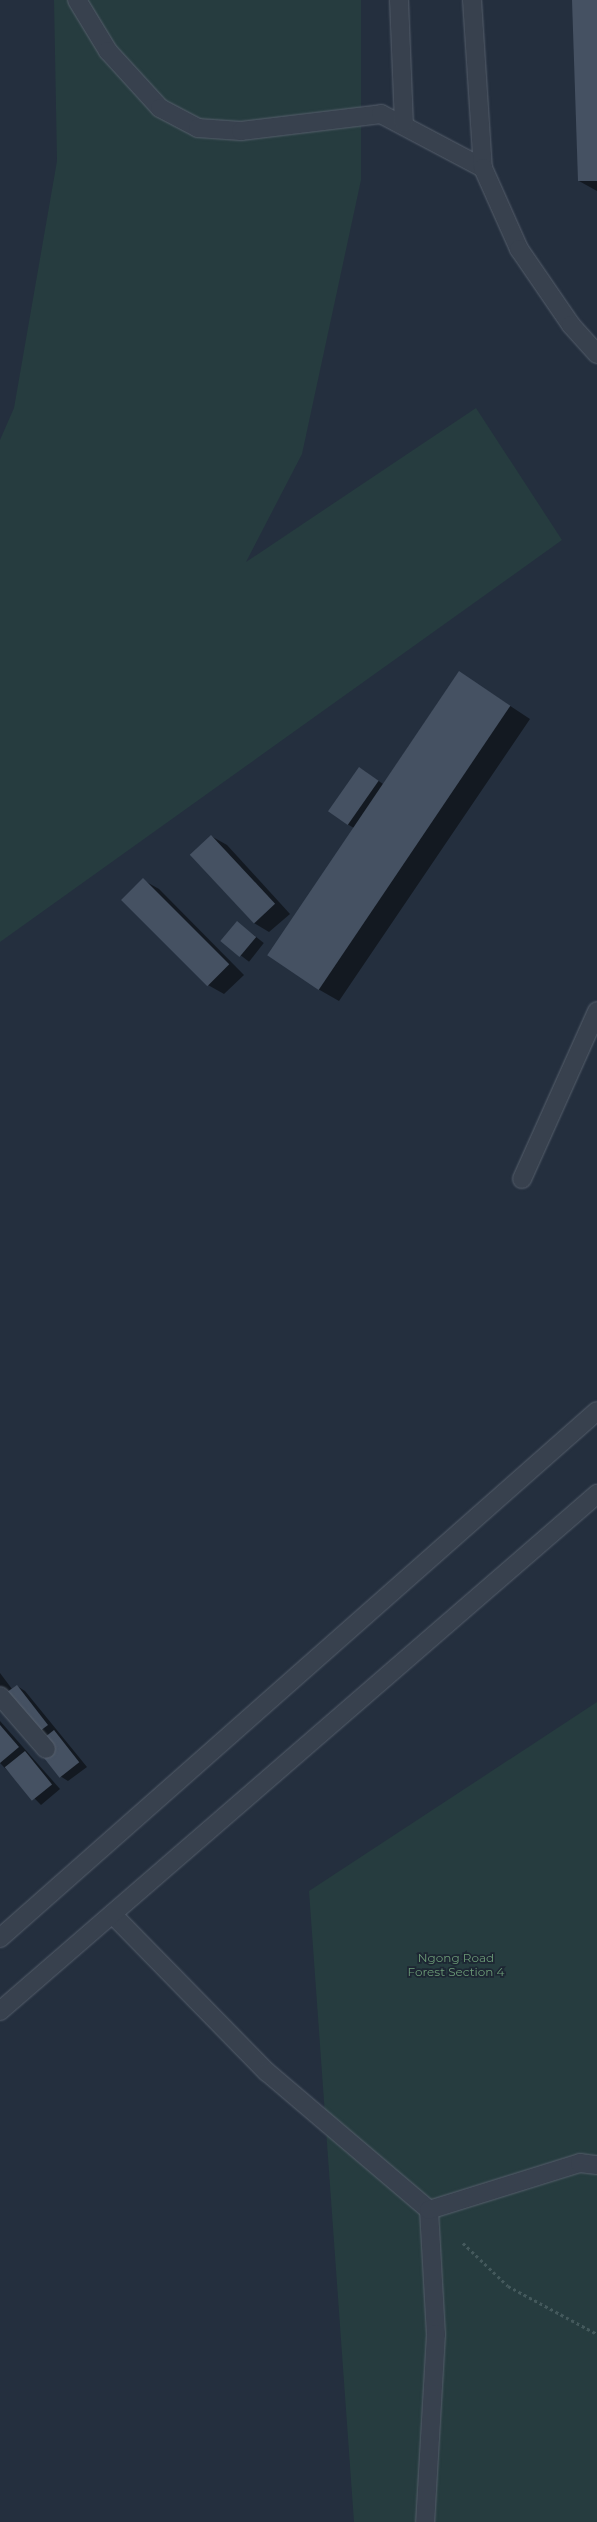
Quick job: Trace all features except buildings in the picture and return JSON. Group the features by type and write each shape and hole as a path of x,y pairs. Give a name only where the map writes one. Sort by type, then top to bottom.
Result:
{"lane":[{"path":"76,0 108,51 160,108 198,128 241,131 381,114 404,123 483,168"},
{"path":"399,0 404,123"},
{"path":"472,0 483,168 519,249 571,325 597,354"},
{"path":"522,1179 597,1011"},
{"path":"0,1938 597,1411"},
{"path":"0,2011 113,1915 597,1494"},
{"path":"0,1696 46,1749"},
{"path":"113,1915 267,2072 429,2210 436,2334 425,2522"},
{"path":"429,2210 580,2164 597,2165"}],"path":[{"path":"429,2210 508,2286 597,2334"}],"green space":[{"path":"54,0 361,0 361,180 302,454 246,562 476,408 562,540 0,942 0,440 14,408 57,161"},
{"name":"Ngong Road Forest Section 4","path":"597,1702 597,2522 354,2522 309,1891"}]}
